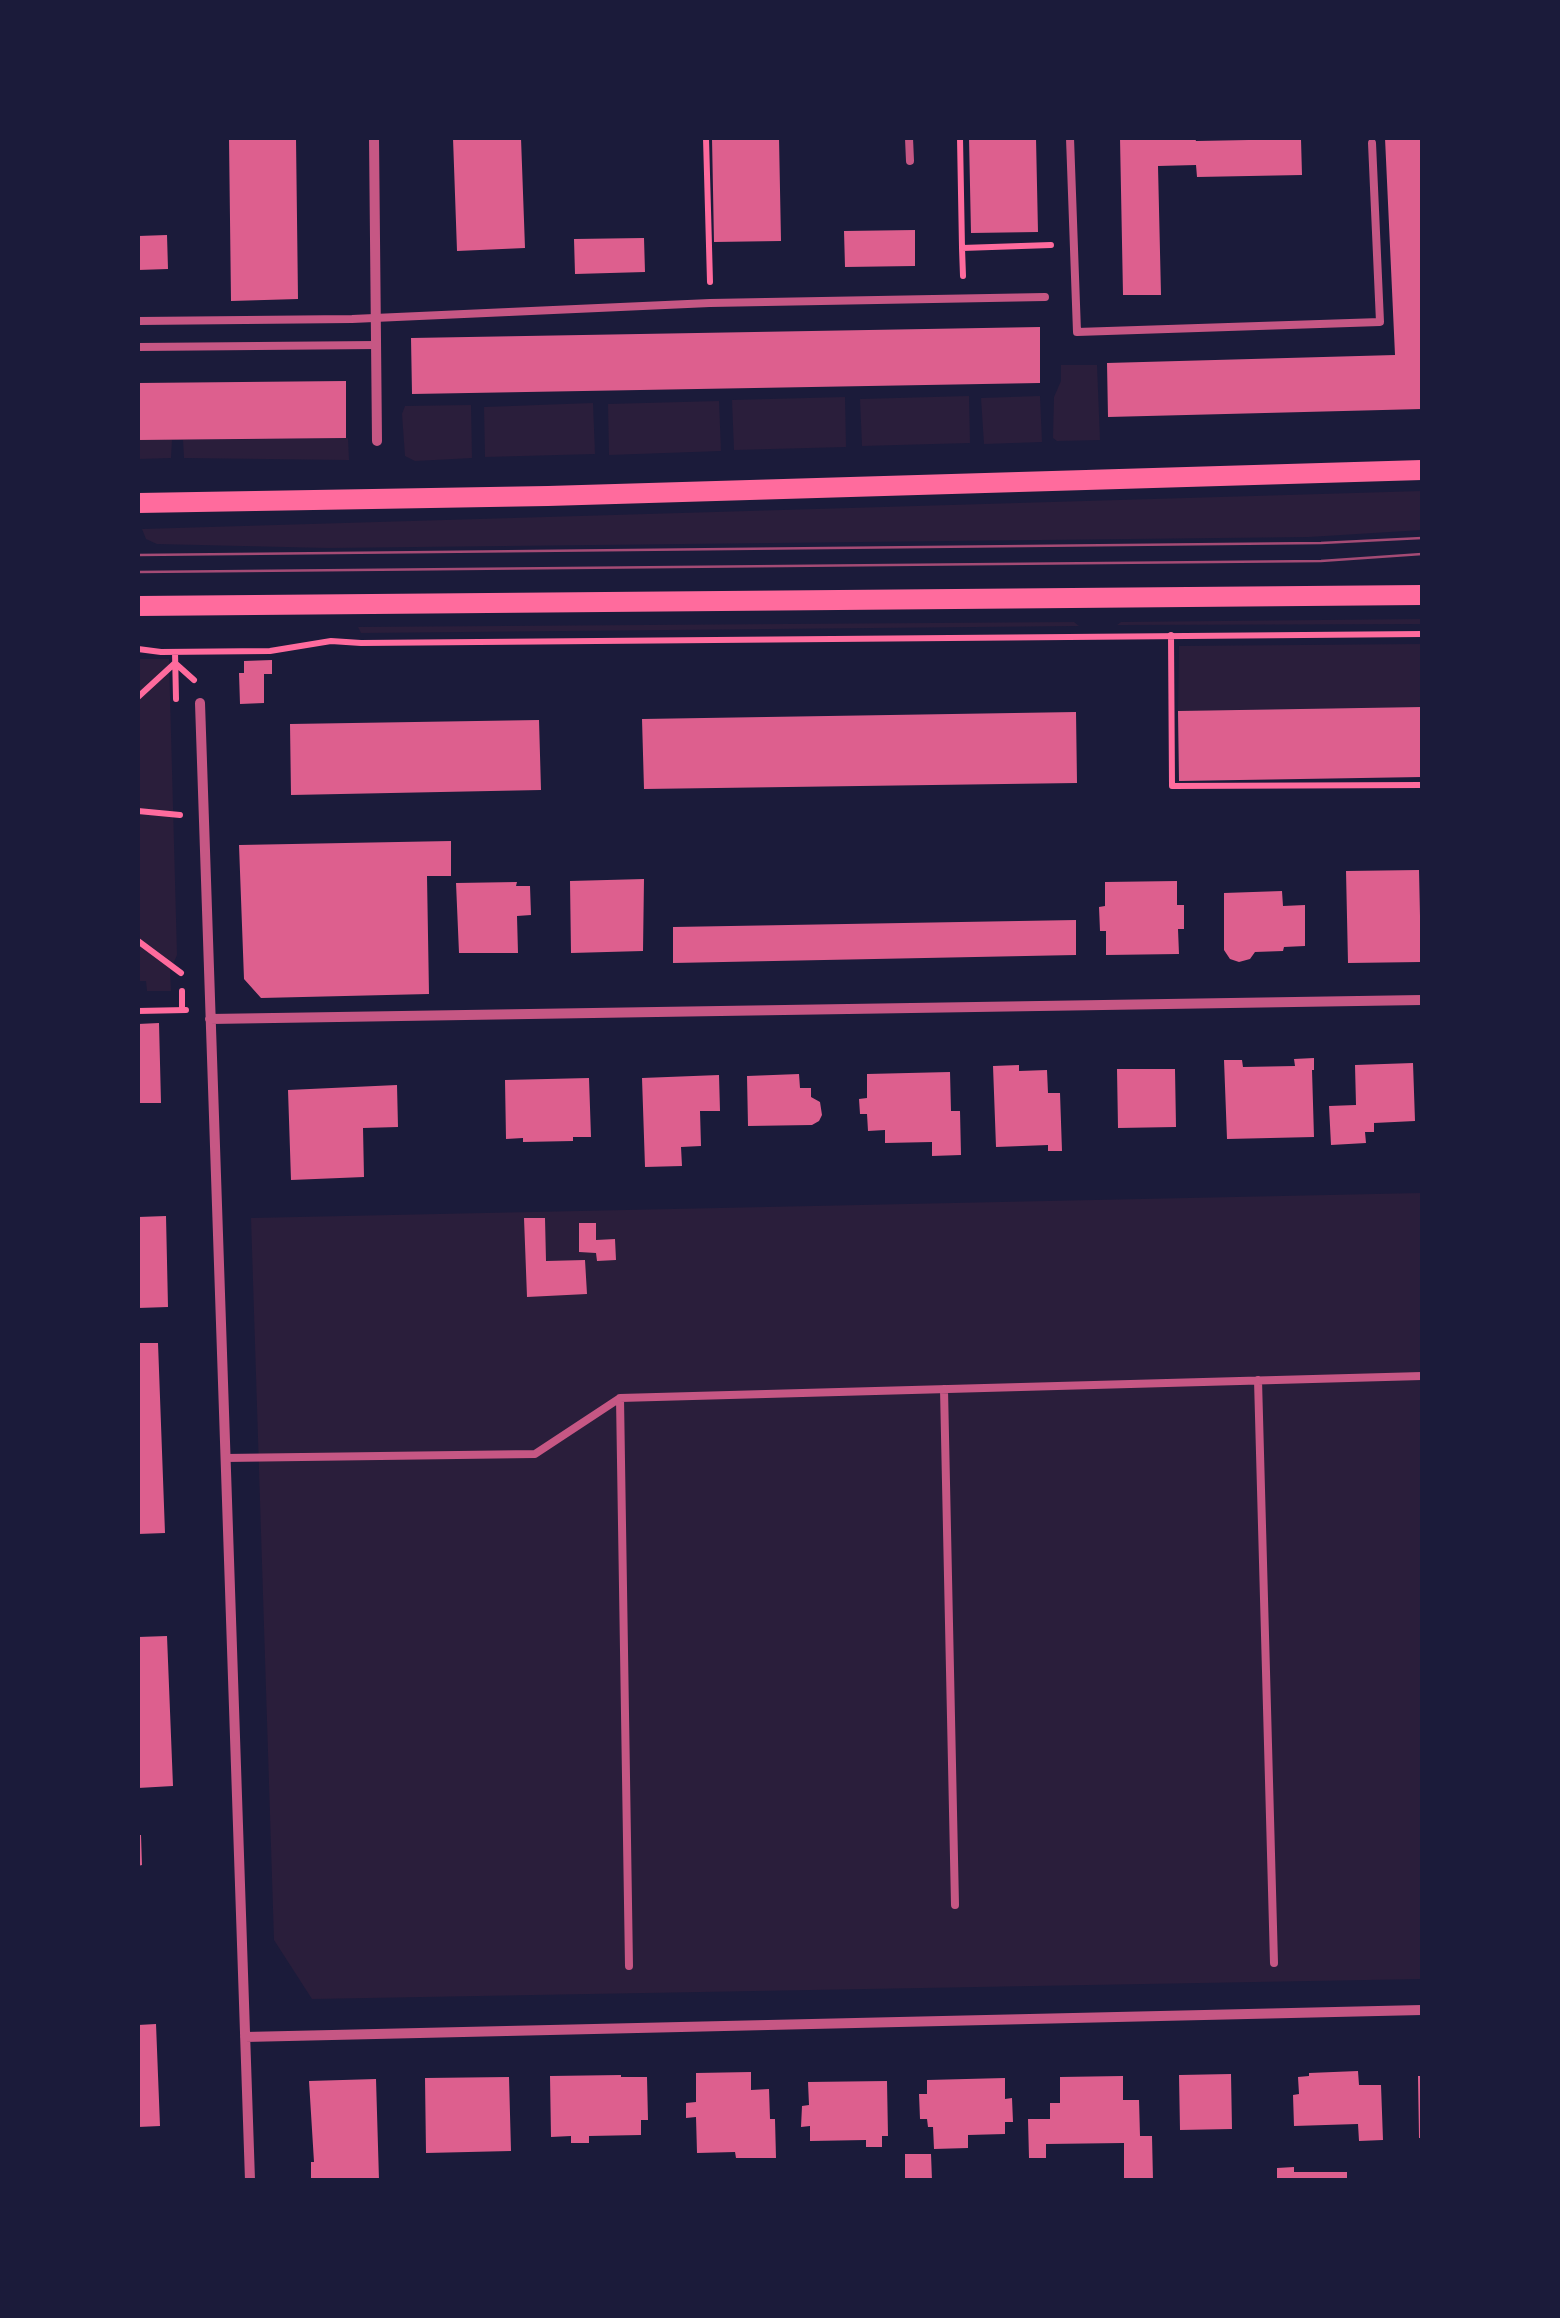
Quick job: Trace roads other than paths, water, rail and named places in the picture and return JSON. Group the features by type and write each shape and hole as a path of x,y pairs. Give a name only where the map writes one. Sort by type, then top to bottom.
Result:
{"main road":[{"path":"138,503 548,496 1422,470"},
{"path":"138,606 1422,595"}],"street":[{"path":"374,138 377,441"},
{"path":"200,703 250,2180"},
{"path":"210,1020 1422,1000"},
{"path":"245,2037 1422,2010"}],"lane":[{"path":"908,138 910,161"},
{"path":"1070,138 1078,332 1380,322 1372,143"},
{"path":"138,321 375,318 1045,296"},
{"path":"138,346 376,346"},
{"path":"225,1458 534,1454 620,1398 1422,1376"},
{"path":"1258,1380 1274,1964"},
{"path":"944,1389 954,1905"},
{"path":"620,1398 629,1966"}],"tram line":[{"path":"138,555 1321,543 1422,538"},
{"path":"138,572 1321,561 1422,554"}]}
